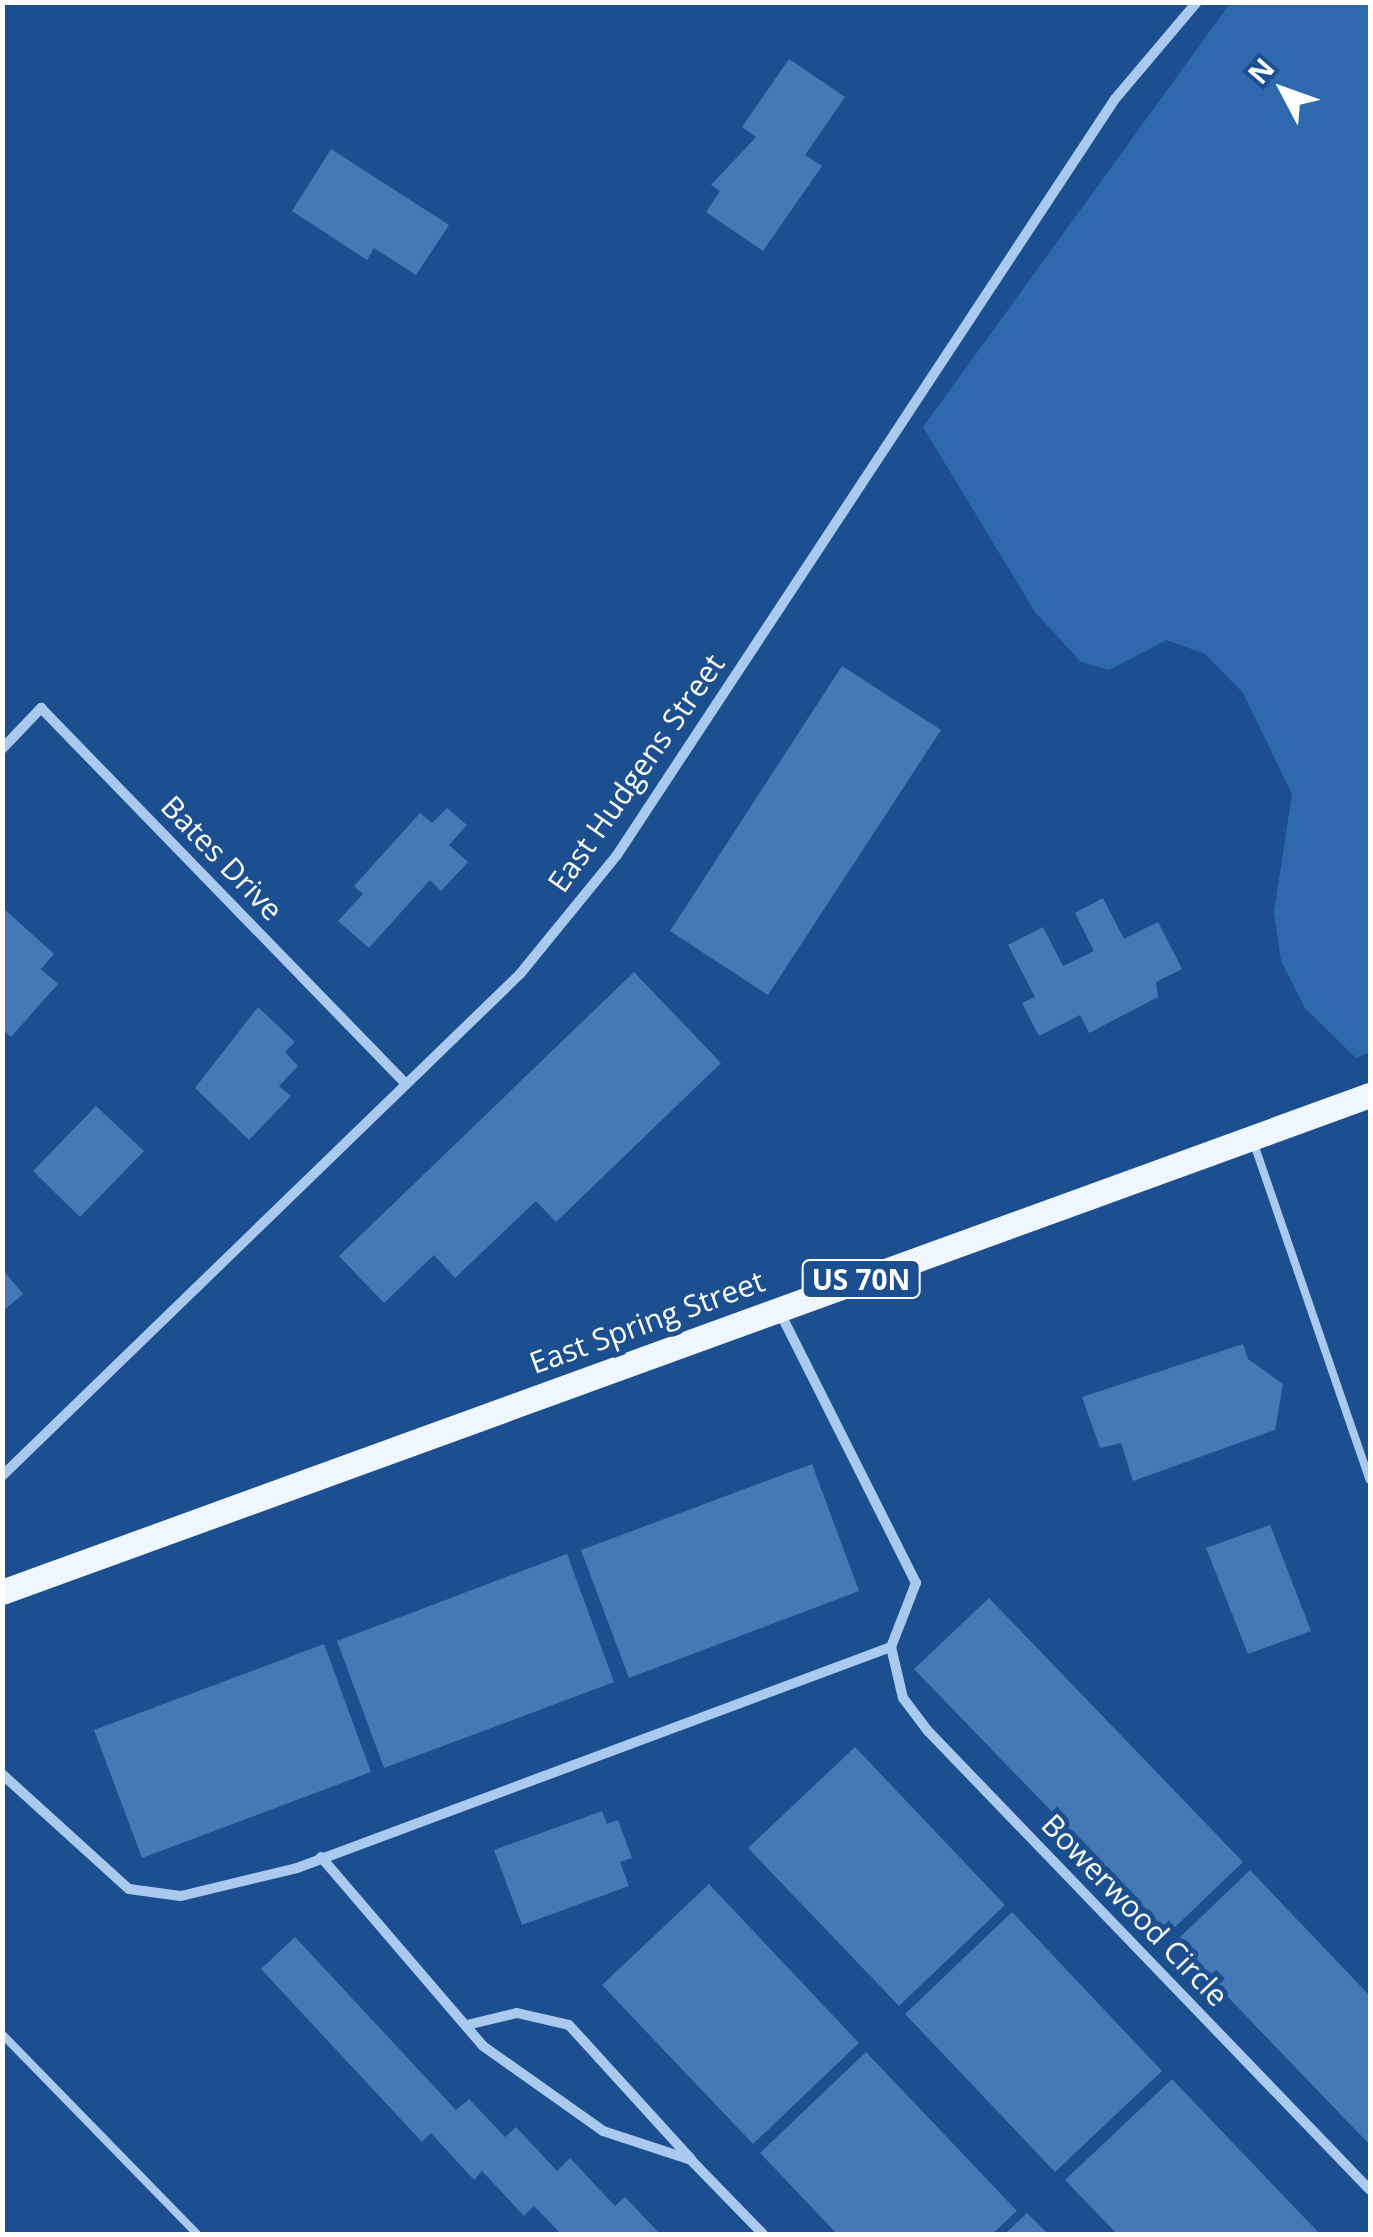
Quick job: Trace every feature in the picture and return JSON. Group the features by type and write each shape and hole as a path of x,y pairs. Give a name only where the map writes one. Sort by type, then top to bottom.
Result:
{"main road":[{"name":"East Spring Street","path":"2,1592 1370,1095"}],"street":[{"name":"East Hudgens Street","path":"2,1476 520,974 617,855 1115,99 1197,2"},
{"name":"Bates Drive","path":"2,749 41,708 406,1084"},
{"path":"2,1774 129,1889 182,1896 320,1857 891,1647 916,1584 778,1309"},
{"name":"Bowerwood Circle","path":"891,1647 903,1698 928,1731 1370,2190"},
{"path":"320,1857 483,2046 602,2131 691,2160"},
{"path":"467,2025 517,2013 569,2025 763,2234"}],"lane":[{"path":"1253,1140 1370,1480"},
{"path":"2,2034 197,2234"}],"shaded area":[{"path":"1231,2 1370,3 1370,1052 1356,1058 1305,1008 1281,961 1274,912 1292,794 1243,693 1205,654 1167,640 1109,670 1081,662 1035,612 923,427"}],"building":[{"path":"789,59 845,97 805,155 822,166 763,251 706,212 720,191 711,185 756,137 742,127"},
{"path":"331,149 449,225 416,275 374,248 367,260 292,211"},
{"path":"842,666 941,730 768,995 670,931"},
{"path":"447,808 467,825 449,845 468,862 441,891 430,880 369,948 338,921 363,894 354,886 420,813 432,823"},
{"path":"1103,898 1124,939 1158,922 1182,969 1156,982 1158,997 1089,1033 1080,1015 1039,1036 1022,1003 1035,997 1008,945 1043,927 1063,966 1094,951 1075,913"},
{"path":"2,907 54,954 41,969 58,984 11,1037 2,1029"},
{"path":"634,972 721,1063 556,1222 536,1201 455,1278 434,1255 384,1303 339,1256"},
{"path":"258,1007 295,1042 285,1052 298,1066 279,1086 291,1096 249,1140 195,1088"},
{"path":"96,1106 144,1151 80,1217 33,1171"},
{"path":"2,1269 23,1294 2,1312"},
{"path":"1243,1344 1248,1359 1283,1384 1275,1430 1133,1481 1121,1443 1100,1448 1082,1397"},
{"path":"812,1464 859,1591 629,1678 581,1550"},
{"path":"1270,1525 1311,1631 1248,1654 1206,1548"},
{"path":"567,1554 614,1682 384,1768 337,1641"},
{"path":"989,1598 1243,1862 1169,1933 914,1669"},
{"path":"324,1644 371,1772 142,1858 94,1730"},
{"path":"855,1747 1005,1905 899,2006 748,1848"},
{"path":"602,1811 607,1824 618,1820 632,1858 620,1862 629,1886 522,1925 494,1850"},
{"path":"1250,1870 1370,1996 1370,2145 1175,1942"},
{"path":"709,1884 859,2043 753,2144 602,1985"},
{"path":"1012,1912 1162,2071 1055,2172 905,2014"},
{"path":"295,1937 456,2110 469,2099 505,2137 516,2127 557,2171 570,2158 615,2206 625,2197 660,2234 561,2234 534,2206 524,2216 482,2171 474,2180 431,2133 422,2142 261,1969"},
{"path":"866,2052 1017,2211 992,2234 837,2234 760,2153"},
{"path":"1172,2079 1320,2234 1117,2234 1065,2180"},
{"path":"1027,2213 1048,2234 1005,2234"}]}
